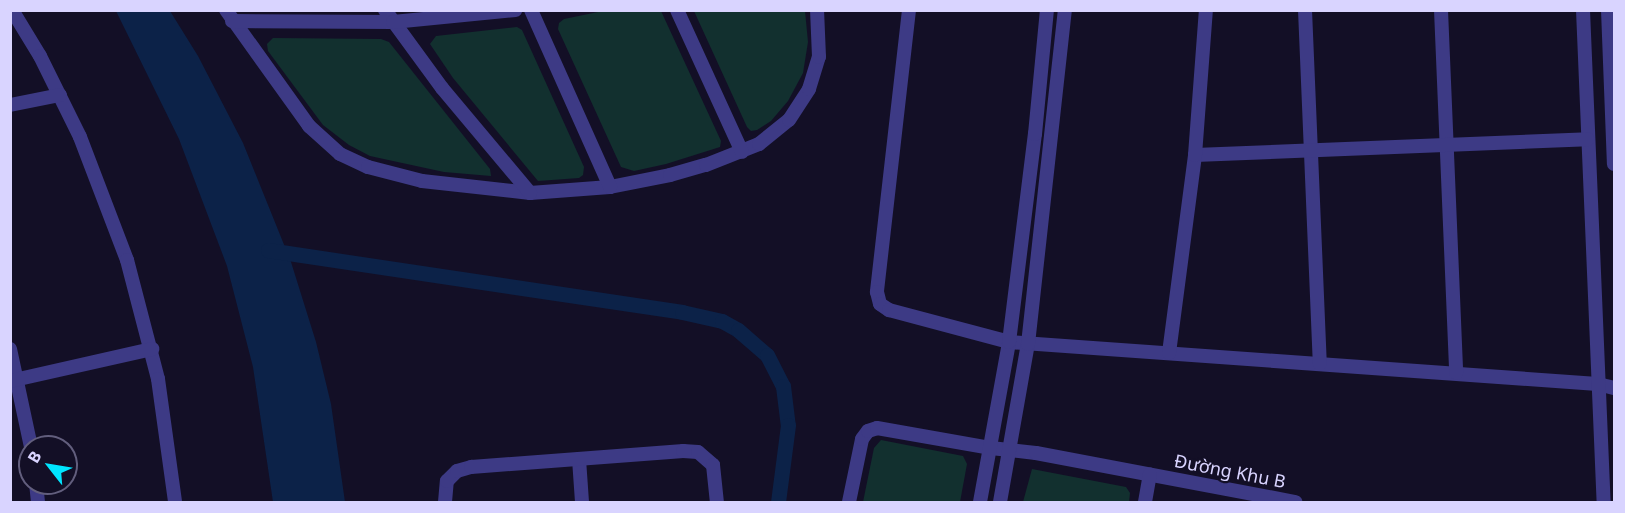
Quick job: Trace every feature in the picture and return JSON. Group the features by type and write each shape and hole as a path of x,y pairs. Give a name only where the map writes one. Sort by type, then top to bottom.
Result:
{"street":[{"path":"12,10 60,95 108,206 137,292 152,349 169,446 175,502"},
{"path":"229,16 389,16 515,10"},
{"path":"531,10 610,187"},
{"path":"677,10 742,152"},
{"path":"229,16 309,126 340,153 368,167 422,181 530,194 610,187 670,176 759,144 789,120 809,89 819,57 817,10"},
{"path":"909,10 878,298 889,310 1009,342 1598,384 1614,388"},
{"path":"980,502 1009,342 1035,134 1047,10"},
{"path":"1000,502 1028,344 1065,10"},
{"path":"1169,353 1196,155 1206,10"},
{"path":"1305,10 1320,364"},
{"path":"1441,10 1456,374"},
{"path":"1583,10 1604,502"},
{"path":"1608,10 1614,164"},
{"path":"389,16 442,87 530,194"},
{"path":"10,105 60,95"},
{"path":"1196,155 1588,139"},
{"path":"10,349 14,380 28,435"},
{"path":"14,380 152,349"},
{"path":"849,502 862,439 872,428 1150,474"},
{"path":"445,502 447,481 464,469 698,452 713,465 717,502"},
{"path":"579,459 582,502"},
{"name":"Đường Khu B","path":"1144,502 1150,474 1295,502"}],"green space":[{"path":"603,11 661,11 721,141 720,147 666,164 634,171 621,167 558,29 559,23 564,19"},
{"path":"694,11 805,11 808,42 803,73 788,101 771,121 757,130 751,131 747,127"},
{"path":"517,27 522,30 584,167 583,175 579,178 538,181 453,78 430,44 436,36"},
{"path":"273,38 381,39 389,42 490,169 491,176 444,172 370,156 349,145 323,125 268,51 267,44"},
{"path":"881,440 963,456 967,464 960,502 863,502 874,448"},
{"path":"1032,469 1126,487 1130,493 1129,502 1023,502"}],"water":[{"path":"116,11 170,11 198,56 243,143 291,262 316,342 331,404 345,502 273,502 253,367 227,266 179,139"}],"waterway":[{"path":"268,250 682,312 722,321 738,330 767,355 783,386 788,425 778,502"}]}
